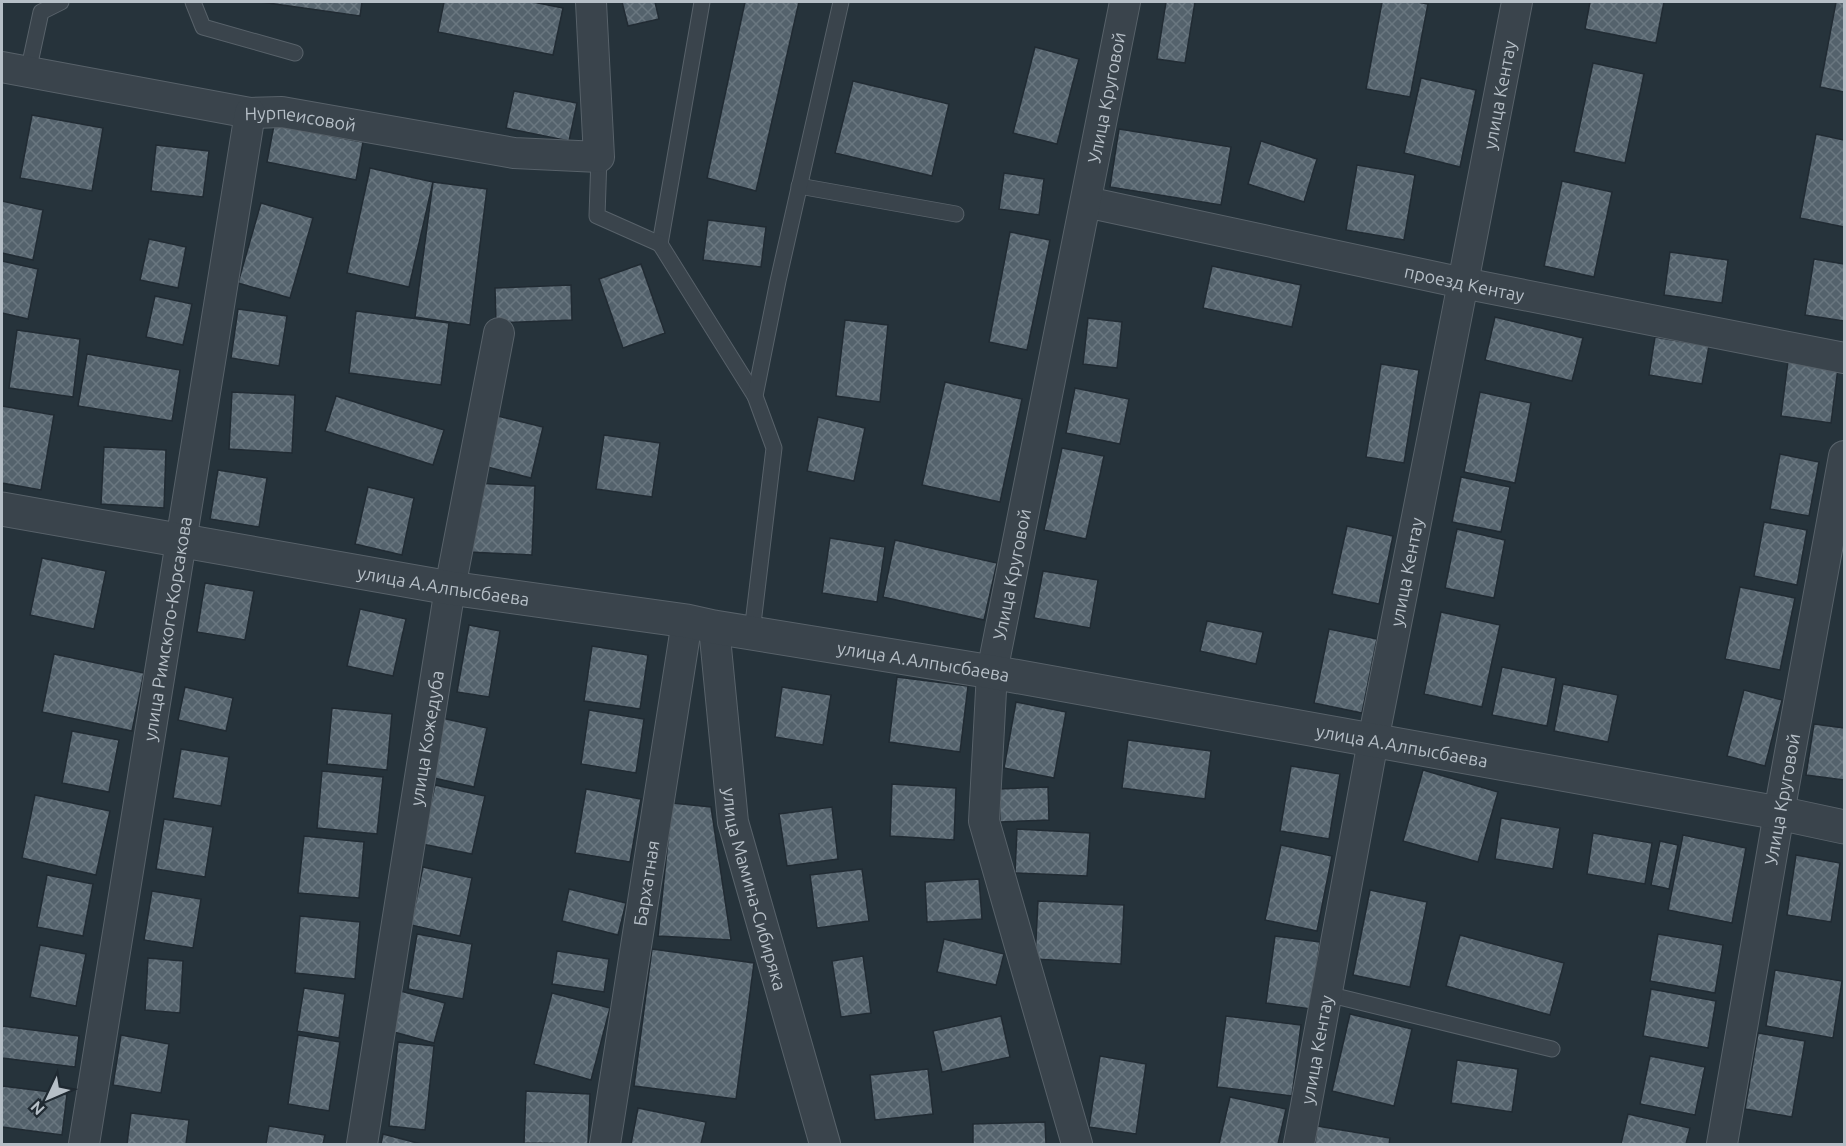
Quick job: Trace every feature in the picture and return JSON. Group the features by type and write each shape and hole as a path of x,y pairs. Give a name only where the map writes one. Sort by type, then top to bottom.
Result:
{"street":[{"path":"591,2 599,157"},
{"name":"Улица Круговой","path":"1077,1144 984,821 992,672 1125,2"},
{"name":"улица Кентау","path":"1299,1144 1373,741 1517,2"},
{"name":"Нурпеисовой","path":"15,70 250,113 282,112 514,153 599,157"},
{"name":"улица Римского-Корсакова","path":"84,1144 250,113"},
{"name":"проезд Кентау","path":"1086,202 1463,283 1845,358"},
{"name":"улица Кожедуба","path":"362,1144 450,588 499,333"},
{"name":"Улица Круговой","path":"1722,1144 1779,813 1845,456"},
{"name":"улица А.Алпысбаева","path":"2,509 450,588 701,624 992,672 1779,813 1845,827"},
{"name":"Бархатная","path":"605,1144 701,624"},
{"name":"улица Мамина-Сибиряка","path":"701,624 733,822 825,1144"}],"lane":[{"path":"15,70 41,12 61,2"},
{"path":"193,2 203,27 295,53"},
{"path":"660,243 702,2"},
{"path":"755,396 841,2"},
{"path":"599,157 597,216 660,243 755,396 774,448 752,632"},
{"path":"799,186 956,214"},
{"path":"1327,994 1552,1049"}],"building":[{"path":"261,2 362,2 360,16"},
{"path":"444,2 533,2 563,8 553,55 438,32"},
{"path":"622,2 655,2 659,19 628,26"},
{"path":"745,2 799,2 756,191 707,178"},
{"path":"1166,2 1195,2 1185,63 1157,59"},
{"path":"1382,2 1428,4 1410,97 1366,89"},
{"path":"1590,2 1664,2 1656,43 1585,29"},
{"path":"1836,2 1844,2 1844,92 1820,87"},
{"path":"1035,47 1079,59 1057,144 1013,133"},
{"path":"1593,63 1644,74 1625,163 1574,152"},
{"path":"1421,78 1476,90 1460,167 1404,153"},
{"path":"853,81 949,104 932,176 835,153"},
{"path":"514,91 577,103 569,141 506,128"},
{"path":"32,115 103,128 92,191 20,178"},
{"path":"274,125 363,142 356,180 267,162"},
{"path":"1119,129 1231,147 1221,205 1110,187"},
{"path":"1816,134 1844,140 1844,227 1800,218"},
{"path":"1261,141 1317,159 1304,202 1248,184"},
{"path":"156,145 209,151 203,197 151,191"},
{"path":"1357,165 1415,175 1404,240 1346,230"},
{"path":"370,168 433,182 409,287 347,273"},
{"path":"1004,173 1044,179 1039,215 999,209"},
{"path":"1562,181 1612,192 1594,277 1544,266"},
{"path":"433,182 487,189 470,325 415,317"},
{"path":"2,201 43,210 33,260 2,253"},
{"path":"261,203 313,218 290,298 238,283"},
{"path":"708,220 766,227 761,267 703,260"},
{"path":"1010,232 1050,240 1027,350 989,342"},
{"path":"149,239 186,247 178,288 140,280"},
{"path":"1670,252 1728,260 1722,303 1664,295"},
{"path":"1814,259 1844,264 1844,321 1805,315"},
{"path":"2,261 38,269 28,319 2,313"},
{"path":"641,264 665,333 623,348 599,279"},
{"path":"1212,266 1301,285 1292,327 1203,308"},
{"path":"571,285 572,320 496,323 495,288"},
{"path":"155,296 192,304 183,345 146,337"},
{"path":"238,309 287,316 279,366 231,358"},
{"path":"356,311 449,323 441,385 349,373"},
{"path":"1495,317 1583,338 1572,381 1485,360"},
{"path":"1088,318 1122,322 1117,368 1083,364"},
{"path":"845,320 888,325 880,402 836,396"},
{"path":"17,330 80,339 73,397 9,388"},
{"path":"1655,337 1709,346 1702,384 1649,375"},
{"path":"87,354 180,370 172,421 78,406"},
{"path":"1788,361 1838,368 1831,423 1781,416"},
{"path":"1381,364 1419,370 1404,463 1366,457"},
{"path":"945,382 1022,399 1000,502 922,485"},
{"path":"1075,388 1129,399 1120,444 1066,433"},
{"path":"232,392 295,395 292,453 229,449"},
{"path":"1480,392 1531,403 1515,483 1464,472"},
{"path":"336,396 444,430 433,465 325,431"},
{"path":"2,406 54,415 41,490 2,483"},
{"path":"489,414 543,427 531,478 476,464"},
{"path":"818,417 865,428 854,481 807,471"},
{"path":"604,435 660,443 652,497 596,489"},
{"path":"104,447 166,450 164,508 101,504"},
{"path":"1062,448 1104,456 1086,539 1044,530"},
{"path":"1780,454 1819,462 1809,516 1770,509"},
{"path":"218,470 267,478 259,527 210,519"},
{"path":"1461,477 1510,487 1501,532 1452,522"},
{"path":"472,483 535,486 532,555 469,552"},
{"path":"368,487 414,498 402,555 355,544"},
{"path":"1764,522 1807,530 1797,585 1754,576"},
{"path":"1347,526 1393,536 1379,604 1332,594"},
{"path":"1457,529 1505,540 1494,598 1445,588"},
{"path":"830,538 885,547 877,602 822,593"},
{"path":"895,540 997,563 984,620 883,597"},
{"path":"42,558 106,571 94,629 30,615"},
{"path":"1043,571 1098,580 1090,628 1034,618"},
{"path":"205,583 254,591 245,640 197,632"},
{"path":"1740,587 1795,598 1780,670 1725,659"},
{"path":"360,609 406,619 393,676 347,666"},
{"path":"1441,612 1500,625 1482,707 1424,694"},
{"path":"1207,621 1263,632 1256,664 1200,651"},
{"path":"469,625 500,631 489,697 457,692"},
{"path":"1329,629 1377,639 1362,713 1314,703"},
{"path":"592,646 648,655 640,709 584,701"},
{"path":"54,654 144,673 132,731 42,712"},
{"path":"1502,667 1556,678 1547,726 1492,715"},
{"path":"897,677 968,686 960,752 889,742"},
{"path":"1563,684 1618,695 1608,742 1554,731"},
{"path":"185,687 233,698 226,731 178,720"},
{"path":"782,687 831,695 823,745 775,737"},
{"path":"1744,690 1782,700 1765,766 1727,756"},
{"path":"1016,702 1066,712 1054,778 1004,768"},
{"path":"332,708 392,714 387,770 327,764"},
{"path":"589,710 644,719 636,773 581,764"},
{"path":"437,717 487,728 474,787 425,776"},
{"path":"1814,724 1844,728 1844,780 1806,775"},
{"path":"72,731 119,740 109,792 62,783"},
{"path":"1128,740 1211,751 1205,799 1122,788"},
{"path":"181,749 229,757 221,806 173,798"},
{"path":"1291,766 1340,774 1329,839 1280,831"},
{"path":"1423,770 1498,792 1478,862 1403,841"},
{"path":"322,771 383,777 377,834 317,828"},
{"path":"892,784 956,788 954,840 890,836"},
{"path":"435,785 485,796 472,854 422,844"},
{"path":"1048,787 1049,820 1000,822 999,789"},
{"path":"586,789 641,799 630,862 575,853"},
{"path":"35,795 110,811 96,875 22,858"},
{"path":"672,803 711,807 731,940 658,936"},
{"path":"832,807 838,859 787,866 779,814"},
{"path":"1501,818 1560,828 1553,869 1495,859"},
{"path":"164,819 213,827 205,877 156,869"},
{"path":"1017,829 1090,833 1087,876 1015,873"},
{"path":"1593,833 1652,843 1645,884 1587,874"},
{"path":"1683,835 1746,848 1732,923 1668,910"},
{"path":"304,836 364,842 359,898 298,893"},
{"path":"1660,841 1678,845 1669,889 1651,885"},
{"path":"1281,845 1332,856 1317,931 1265,920"},
{"path":"1796,855 1840,863 1831,922 1787,915"},
{"path":"423,867 472,878 460,936 411,925"},
{"path":"862,869 869,921 817,928 810,875"},
{"path":"47,875 93,884 83,936 37,927"},
{"path":"979,879 982,919 927,922 925,882"},
{"path":"569,889 626,903 618,935 562,921"},
{"path":"1370,890 1427,902 1410,987 1353,975"},
{"path":"152,891 201,899 193,948 144,940"},
{"path":"1038,901 1124,905 1121,964 1035,959"},
{"path":"300,916 360,922 355,979 295,973"},
{"path":"417,934 472,944 463,999 408,989"},
{"path":"1658,934 1723,945 1715,993 1650,981"},
{"path":"1460,935 1564,963 1550,1015 1446,986"},
{"path":"1275,936 1320,942 1311,1009 1266,1003"},
{"path":"944,939 1004,954 996,985 937,972"},
{"path":"40,945 86,954 76,1006 30,997"},
{"path":"652,949 754,963 736,1099 634,1086"},
{"path":"557,951 609,959 604,992 552,984"},
{"path":"863,956 871,1013 841,1017 832,961"},
{"path":"148,958 183,961 180,1013 145,1010"},
{"path":"1775,970 1842,981 1833,1038 1766,1026"},
{"path":"304,988 345,994 339,1038 297,1031"},
{"path":"393,989 445,1003 434,1043 383,1029"},
{"path":"1651,989 1716,1001 1708,1048 1643,1036"},
{"path":"552,993 610,1008 591,1080 534,1064"},
{"path":"1350,1014 1412,1029 1394,1106 1332,1091"},
{"path":"1001,1016 1010,1057 942,1072 933,1031"},
{"path":"1226,1016 1301,1025 1292,1096 1217,1087"},
{"path":"2,1026 79,1036 75,1067 2,1058"},
{"path":"1758,1033 1805,1041 1792,1117 1745,1109"},
{"path":"121,1035 169,1044 161,1093 113,1085"},
{"path":"298,1035 340,1042 329,1111 288,1104"},
{"path":"398,1042 434,1046 425,1130 389,1126"},
{"path":"1100,1056 1146,1064 1136,1134 1089,1127"},
{"path":"1650,1056 1705,1067 1695,1115 1640,1104"},
{"path":"1457,1060 1518,1069 1512,1112 1451,1103"},
{"path":"928,1069 933,1114 875,1120 870,1075"},
{"path":"2,1086 67,1094 62,1135 2,1127"},
{"path":"526,1091 590,1094 588,1144 524,1143"},
{"path":"1230,1097 1286,1109 1278,1144 1219,1144"},
{"path":"638,1108 706,1122 701,1144 631,1144"},
{"path":"131,1113 189,1120 186,1144 127,1144"},
{"path":"1628,1114 1690,1128 1686,1144 1621,1144"},
{"path":"1045,1122 1046,1144 973,1144 973,1124"},
{"path":"269,1126 325,1135 323,1144 266,1144"},
{"path":"1317,1126 1390,1138 1389,1144 1315,1144"},
{"path":"383,1134 421,1144 381,1144"}]}
